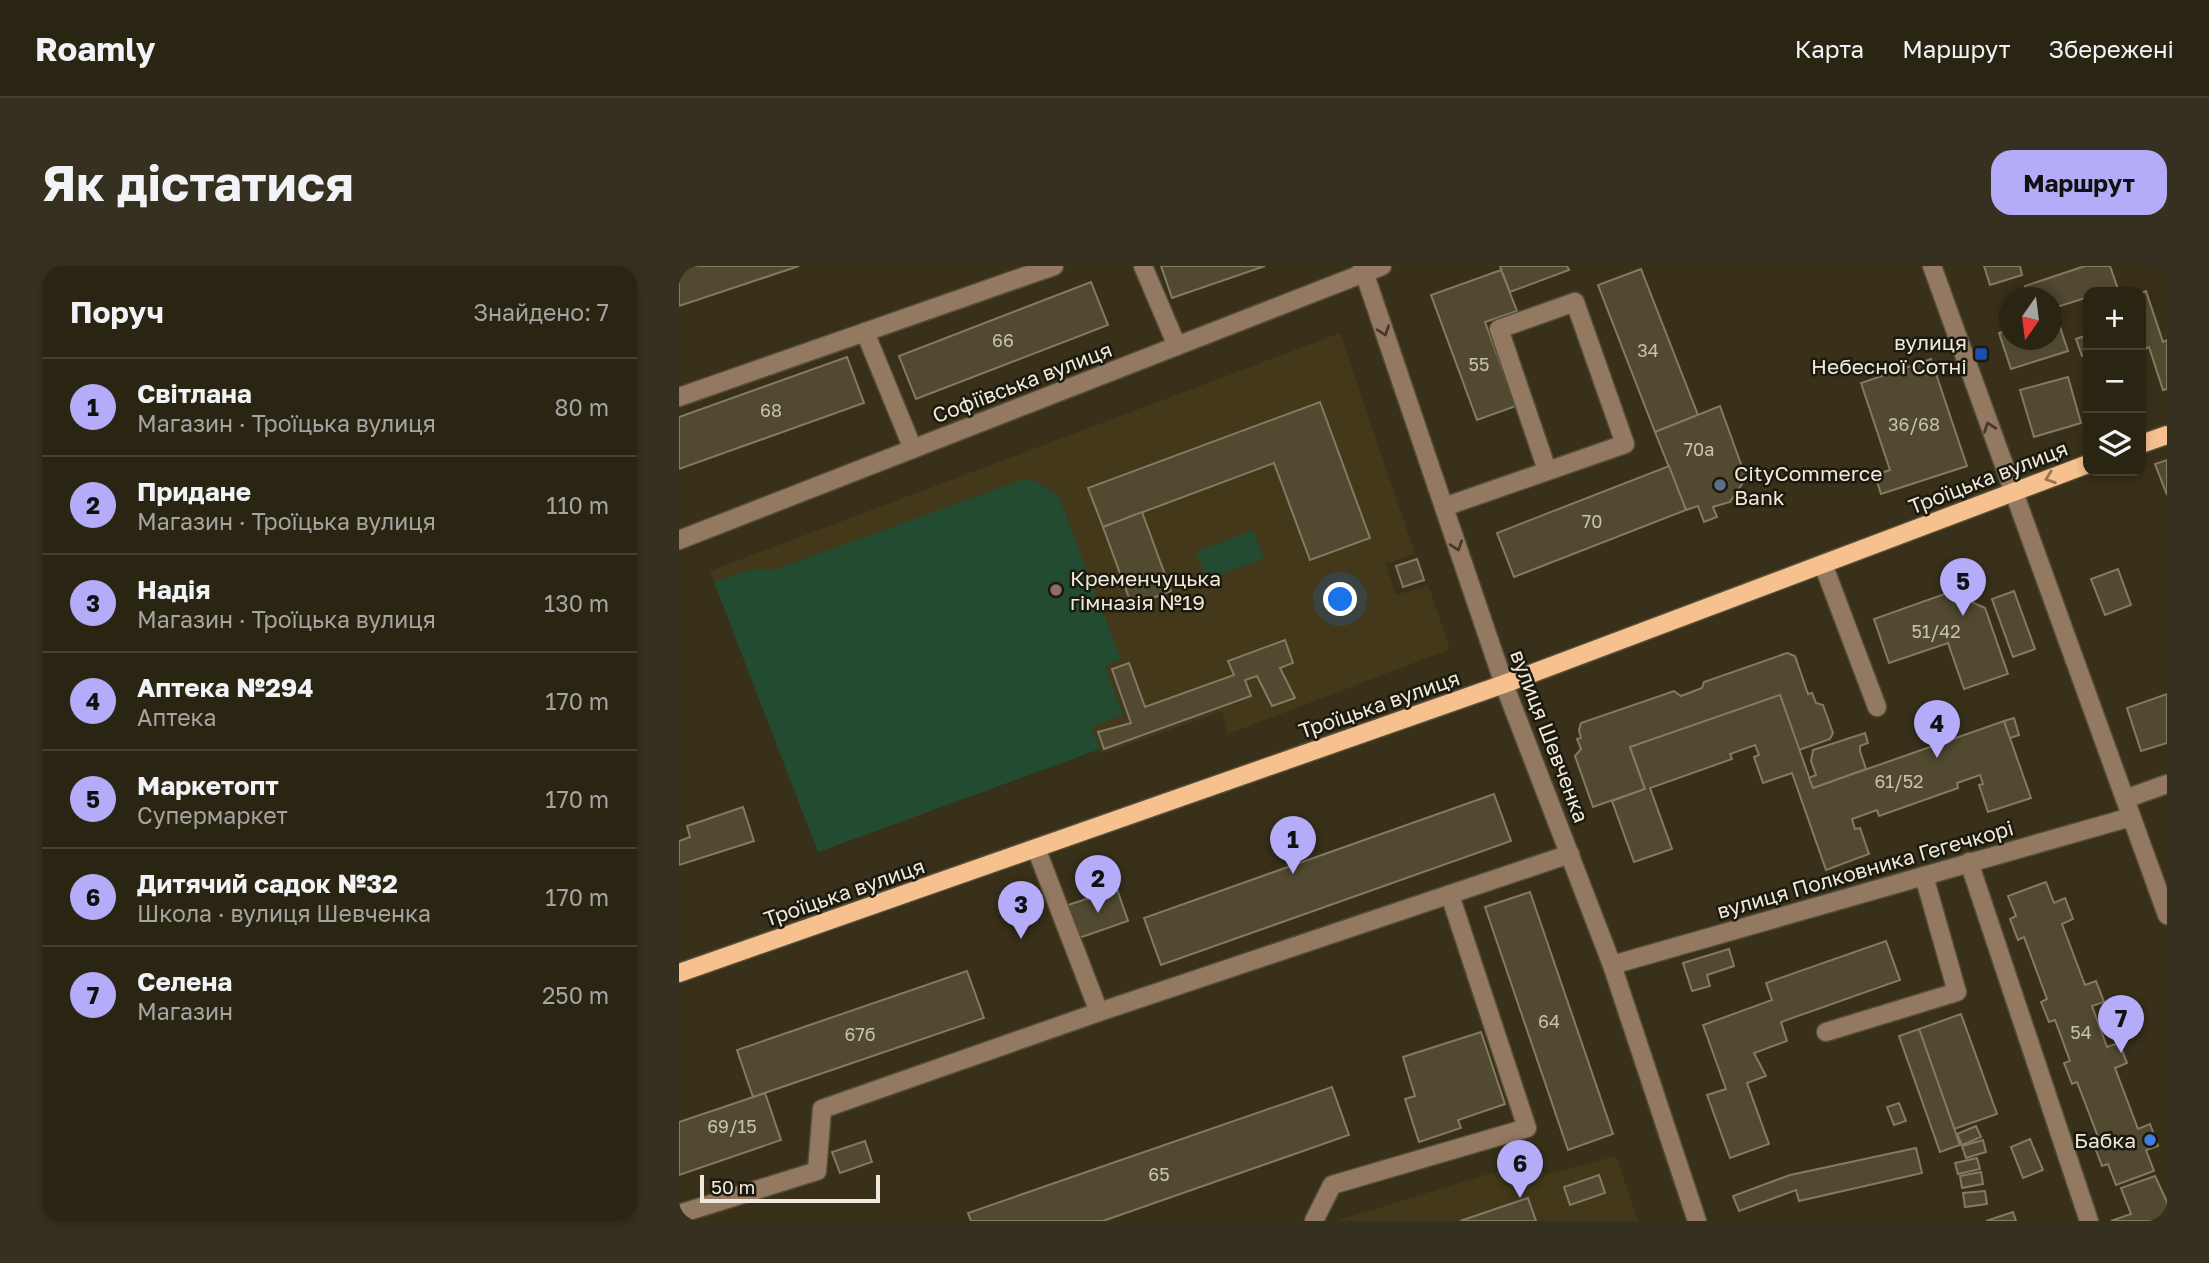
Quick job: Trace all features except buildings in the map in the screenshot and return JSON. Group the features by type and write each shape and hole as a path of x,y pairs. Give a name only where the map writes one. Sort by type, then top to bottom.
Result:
{"main road":[{"path":"2146,442 2167,435"},
{"name":"Троїцька вулиця","path":"679,973 1504,684 2083,466"}],"street":[{"path":"679,397 1053,266"},
{"path":"1143,266 1177,346"},
{"name":"Софіївська вулиця","path":"679,540 1177,346 1364,270 1382,266"},
{"path":"1932,266 2167,915"},
{"name":"вулиця Шевченка","path":"1364,270 1504,684 1612,965 1697,1221"},
{"path":"1444,507 1625,444 1575,302 1499,329 1547,470"},
{"path":"865,332 913,449"},
{"path":"1823,565 1877,707"},
{"path":"2125,799 2167,784"},
{"name":"вулиця Полковника Гегечкорі","path":"1612,965 2131,817"},
{"path":"1036,848 1099,1012"},
{"path":"679,1214 817,1171 822,1109 1099,1012 1570,854"},
{"path":"1969,862 2089,1221"},
{"path":"1826,1032 1957,992 1924,876"},
{"path":"1314,1221 1332,1185 1527,1128 1450,895"}],"shaded area":[{"name":"Кременчуцька гімназія №19","path":"1340,333 1415,554 1386,564 1396,595 1428,585 1450,649 1228,734 1222,711 1102,754 1099,749 818,852 710,571"},
{"path":"1616,1156 1638,1221 1336,1221 1534,1160 1545,1175"}],"green space":[{"path":"1022,480 1033,480 1058,495 1121,659 1105,666 1123,715 1092,727 1100,749 818,852 714,582 751,569 774,570"},
{"path":"1253,530 1264,558 1207,580 1196,552"}],"place":[{"name":"вулиця Небесної Сотні","path":"1981,354"},
{"name":"CityCommerce Bank","path":"1720,485"},
{"name":"Кременчуцька гімназія №19","path":"1056,590"},
{"name":"Маркетопт","path":"1963,616"},
{"name":"Аптека №294","path":"1937,758"},
{"name":"Світлана","path":"1293,874"},
{"name":"Придане","path":"1098,913"},
{"name":"Надія","path":"1021,939"},
{"name":"Селена","path":"2121,1053"},
{"name":"Бабка","path":"2150,1140"},
{"name":"Дитячий садок №32","path":"1520,1198"}]}
